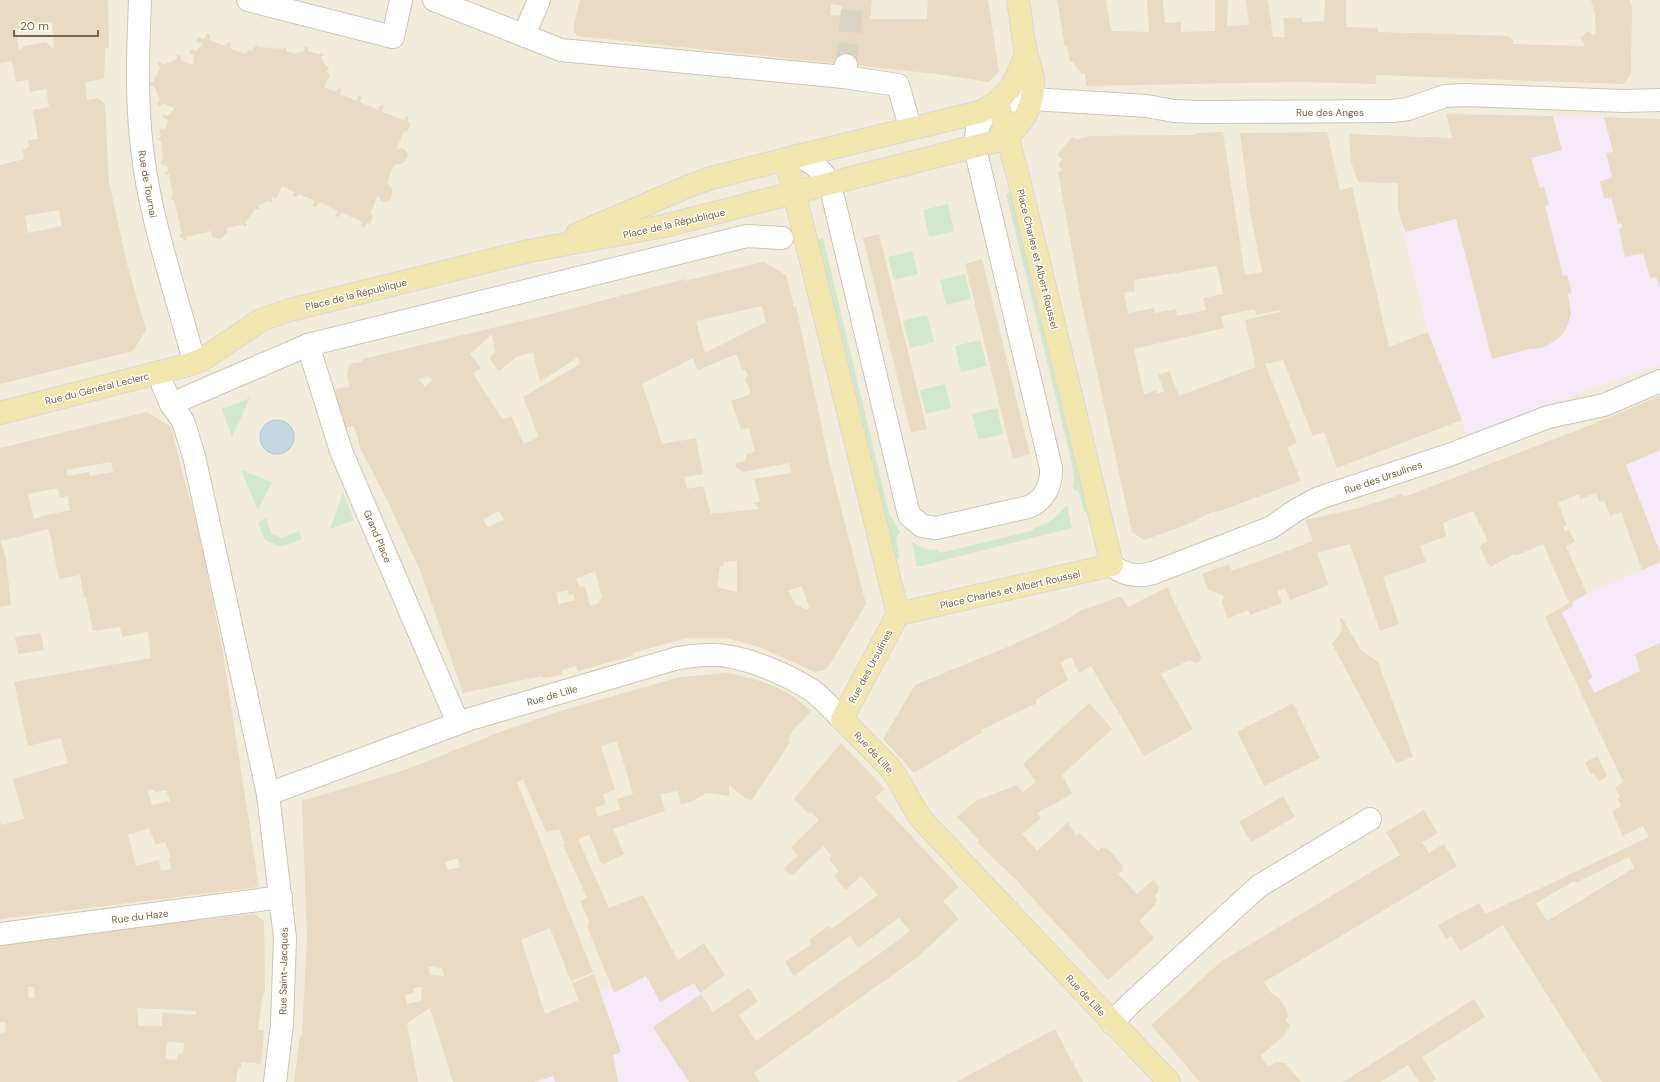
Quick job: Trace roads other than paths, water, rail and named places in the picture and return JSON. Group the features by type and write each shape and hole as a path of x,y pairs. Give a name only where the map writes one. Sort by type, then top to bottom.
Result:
{"main road":[{"path":"795,193 975,148 1008,135 1024,119 1032,99 1033,78 1026,52 1018,0"},
{"path":"898,614 795,193 792,157 970,116 993,105 1015,82 1026,52"},
{"name":"Place Charles et Albert Roussel","path":"898,614 1112,565 1008,135 993,105"},
{"name":"Place de la République","path":"529,251 582,232 689,186 792,157"},
{"name":"Place de la République","path":"194,362 210,354 254,324 278,313 529,251 664,226 795,193"},
{"name":"Rue du Général Leclerc","path":"0,413 180,368 194,362"},
{"name":"Rue des Ursulines","path":"842,719 898,614"},
{"name":"Rue de Lille","path":"842,719 891,769 898,778 913,808 924,822 1169,1082"}],"street":[{"name":"Rue de Tournai","path":"140,0 137,98 142,149 156,227 194,362"},
{"path":"248,0 393,37 401,0"},
{"path":"434,0 561,50 845,71 898,85 908,120"},
{"path":"524,35 539,0"},
{"name":"Rue des Anges","path":"993,105 1032,99 1147,106 1174,111 1200,112 1392,111 1408,108 1445,96 1466,95 1624,101 1660,100"},
{"path":"792,157 813,163 830,184 909,515 922,526 936,528 1028,507 1038,502 1046,491 1050,480 1051,468 975,148 977,129 993,105"},
{"path":"464,721 269,803 194,456 183,421 167,395 308,345 747,236 782,238"},
{"name":"Grand Place","path":"308,345 341,451 464,721"},
{"name":"Rue des Ursulines","path":"1112,565 1120,571 1132,575 1153,573 1270,528 1298,508 1319,498 1455,453 1548,417 1604,405 1660,381"},
{"name":"Rue de Lille","path":"464,721 678,658 707,654 734,658 760,665 790,678 814,692 842,719"},
{"name":"Rue Saint-Jacques","path":"269,803 285,938 282,1024 275,1082"},
{"path":"1112,1023 1259,886 1370,819"},
{"name":"Rue du Haze","path":"0,934 281,897"}],"water":[{"path":"280,420 287,422 292,427 294,437 292,447 287,452 274,454 267,452 262,447 260,434 262,427 267,422"}],"tunnel":[{"path":"846,65 853,0"}]}
